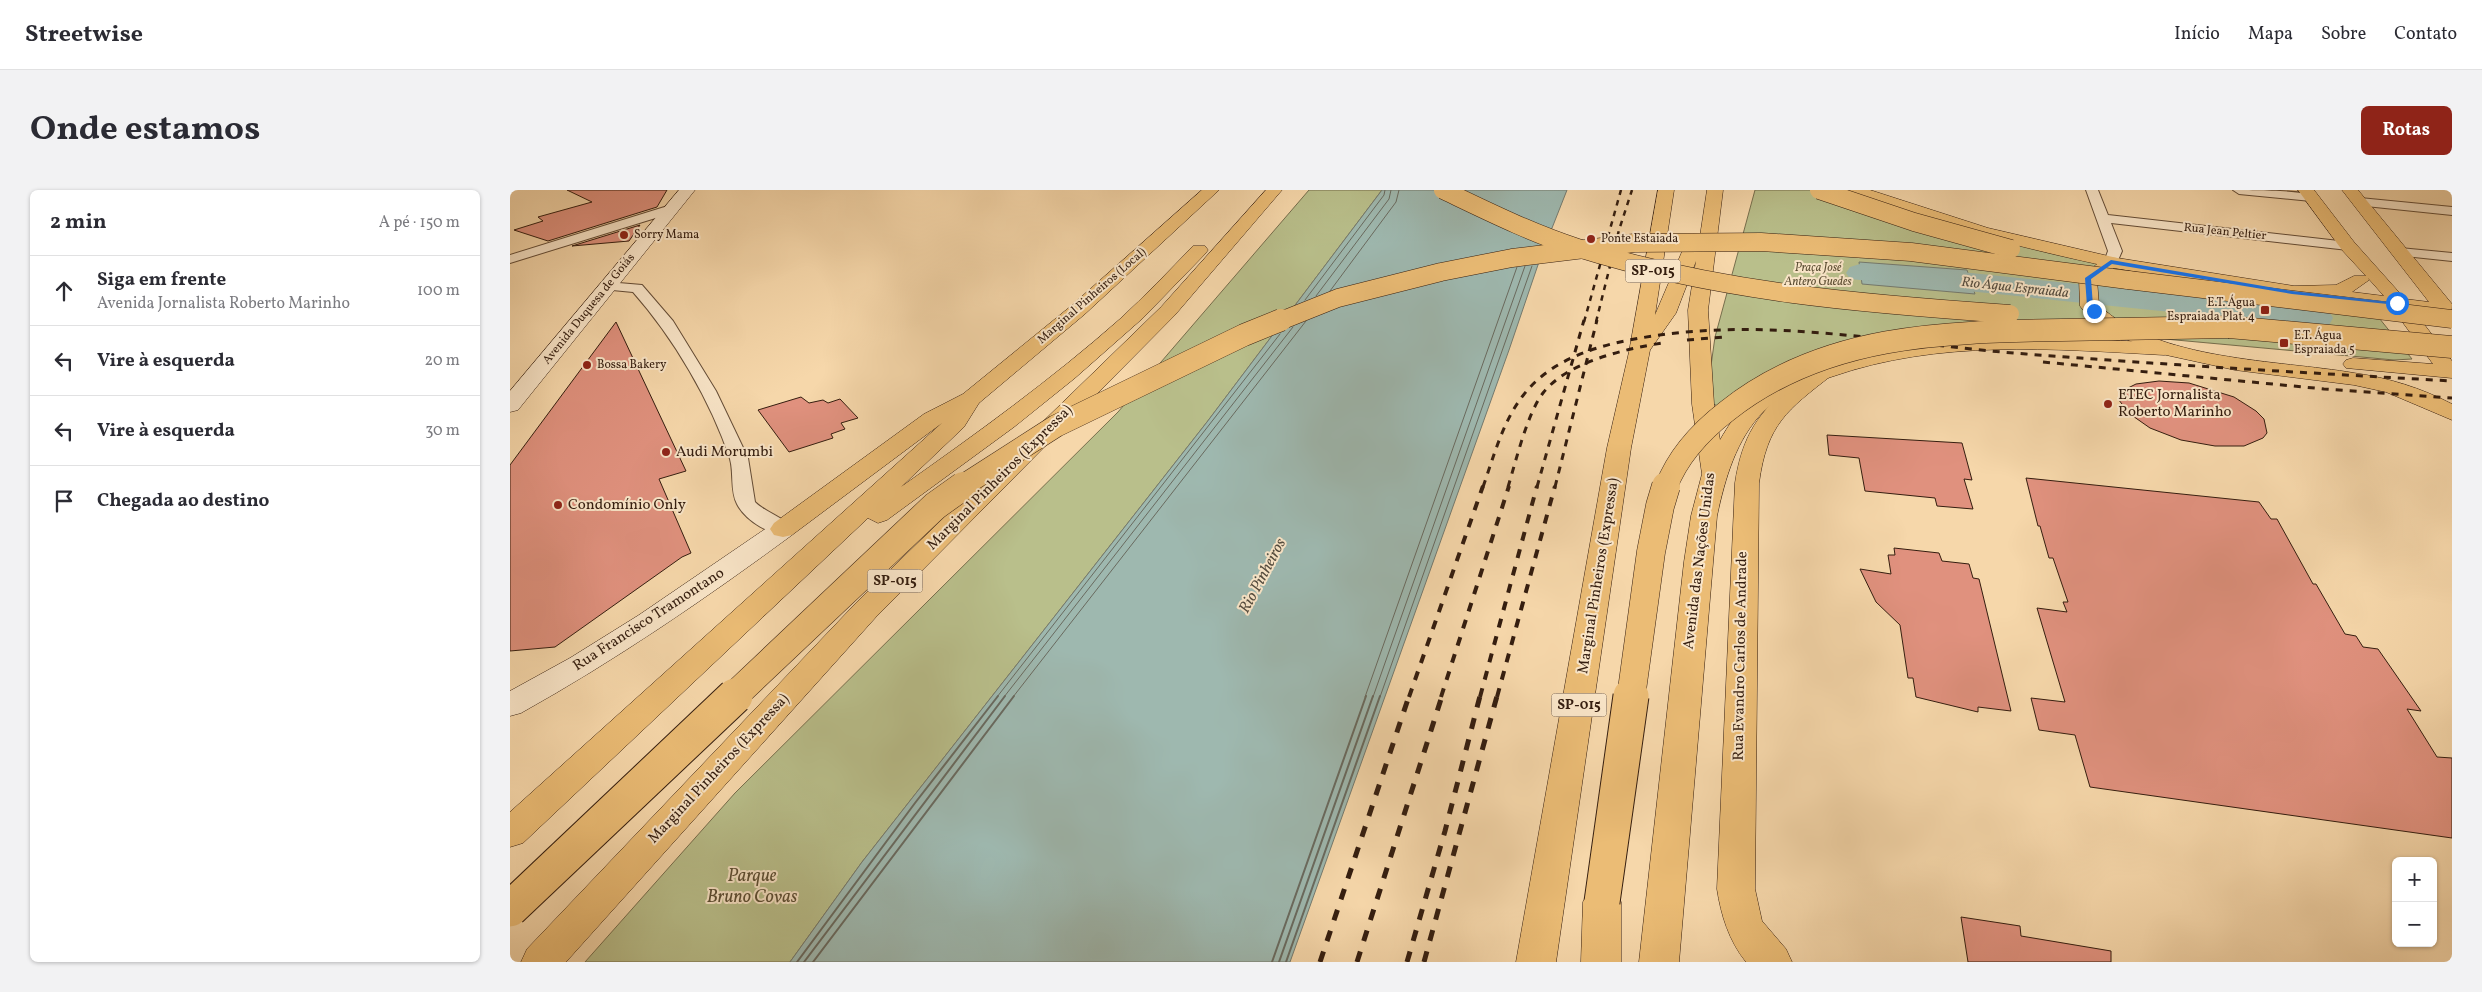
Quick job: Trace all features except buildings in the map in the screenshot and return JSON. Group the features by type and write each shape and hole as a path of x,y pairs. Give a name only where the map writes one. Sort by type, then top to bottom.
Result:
{"main road":[{"name":"Marginal Pinheiros (Local)","path":"971,398 1078,310 1211,190"},
{"path":"1443,190 1481,211 1538,234 1618,260 1729,284 1811,298 1902,308 2228,328 2452,347"},
{"name":"Marginal Pinheiros (Expressa)","path":"1536,962 1619,448 1639,352 1666,190"},
{"path":"1819,190 1869,209 1948,233 2128,280"},
{"path":"1856,190 1909,209 2001,237 2111,262 2292,292 2450,310"},
{"path":"2309,194 2348,246 2387,288 2451,373"},
{"path":"2355,196 2420,277 2450,310"},
{"path":"1639,352 1666,313 1714,199"},
{"name":"Avenida das Nações Unidas","path":"1659,962 1698,562 1704,516 1714,474 1703,404 1698,310 1714,199"},
{"path":"825,543 860,528 1034,399 1128,322 1200,250 1266,200"},
{"name":"Marginal Pinheiros (Expressa)","path":"541,962 866,610 1168,311 1266,200"},
{"path":"510,909 935,506 982,472 1056,426 1244,335 1338,298 1441,272 1512,258 1588,247 1634,243 1761,242 1821,245 2008,263 2128,280 2450,310"},
{"path":"2111,262 2088,278 2090,306 2115,327 2164,349 2235,364 2354,379 2392,387 2425,399 2452,413"},
{"path":"2292,292 2332,292 2355,284 2364,275 2366,266"},
{"path":"1599,939 1647,582 1662,496 1679,460 1697,437 1723,412 1752,390 1784,372 1819,358 1880,342 1933,334 1984,330 2228,328"},
{"path":"1714,474 1739,428 1751,411 1771,395 1825,371 1890,354 1972,342 2036,342 2164,349 2451,373"},
{"name":"Rua Evandro Carlos de Andrade","path":"1772,962 1758,950 1746,931 1739,913 1736,889 1741,646 1749,460 1756,439 1766,421 1781,405 1825,371"},
{"path":"783,529 932,419 971,398"},
{"path":"510,833 956,422 971,398"}],"street":[{"name":"Avenida Duquesa de Goiás","path":"510,405 687,190"},
{"path":"2092,190 2116,251 2111,262"},
{"path":"2239,190 2309,194"},
{"path":"2355,196 2452,211"},
{"path":"510,259 606,229 666,215"},
{"name":"Rua Jean Peltier","path":"2103,218 2348,246"},
{"path":"2400,252 2452,257"},
{"path":"607,286 637,288 679,343 716,406 732,441 744,478 745,501 759,518 783,529"},
{"name":"Rua Francisco Tramontano","path":"510,705 582,665 637,631 695,593 783,529"}],"green space":[{"name":"Parque Bruno Covas","path":"1309,190 1382,190 1207,422 862,862 790,962 585,962 735,793 1118,412"},
{"name":"Praça José Antero Guedes","path":"1755,190 1832,190 1990,238 2363,298 2412,359 2394,360 2165,339 2031,334 1952,336 1718,406 1706,401 1715,337"}],"water":[{"name":"Rio Pinheiros","path":"1382,190 1567,190 1541,256 1290,962 790,962 862,862 1207,422"},
{"path":"1859,262 1967,270 1975,294 1862,284"}],"waterway":[{"name":"Rio Água Espraiada","path":"1860,273 1971,282 2318,318"}],"railway":[{"path":"1584,322 1621,190"},
{"path":"1596,322 1619,230 1632,190"},
{"path":"1574,357 1584,320"},
{"path":"1589,351 1597,320"},
{"path":"1589,351 1616,343 1653,336 1700,331 1793,331 1840,334 2026,354 2452,381"},
{"path":"1687,340 1724,337"},
{"path":"1586,363 1614,353 1662,343"},
{"path":"1574,357 1589,351"},
{"path":"1586,363 1589,351"},
{"path":"1483,487 1502,434 1518,403 1528,389 1542,376 1574,357"},
{"path":"1569,372 1574,357"},
{"path":"2043,362 2324,389 2452,398"},
{"path":"1555,487 1586,363"},
{"path":"1569,372 1586,363"},
{"path":"1508,487 1522,438 1537,402 1553,382 1569,372"},
{"path":"1537,487 1569,372"},
{"path":"1409,697 1483,486"},
{"path":"1441,697 1509,486"},
{"path":"1480,697 1537,486"},
{"path":"1497,697 1555,486"},
{"path":"1320,962 1409,696"},
{"path":"1357,962 1442,696"},
{"path":"1407,962 1445,831 1480,696"},
{"path":"1424,962 1497,696"}],"place":[{"name":"Sorry Mama","path":"624,235"},
{"name":"Ponte Estaiada","path":"1591,239"},
{"name":"E.T. Água Espraiada Plat. 4","path":"2265,310"},
{"name":"E.T. Água Espraiada 5","path":"2284,343"},
{"name":"Bossa Bakery","path":"587,365"},
{"name":"ETEC Jornalista Roberto Marinho","path":"2108,404"},
{"name":"Audi Morumbi","path":"666,452"},
{"name":"Condomínio Only","path":"558,505"}],"route":[{"path":"2094,311 2090,306 2088,278 2111,262 2292,292 2397,303"}]}
